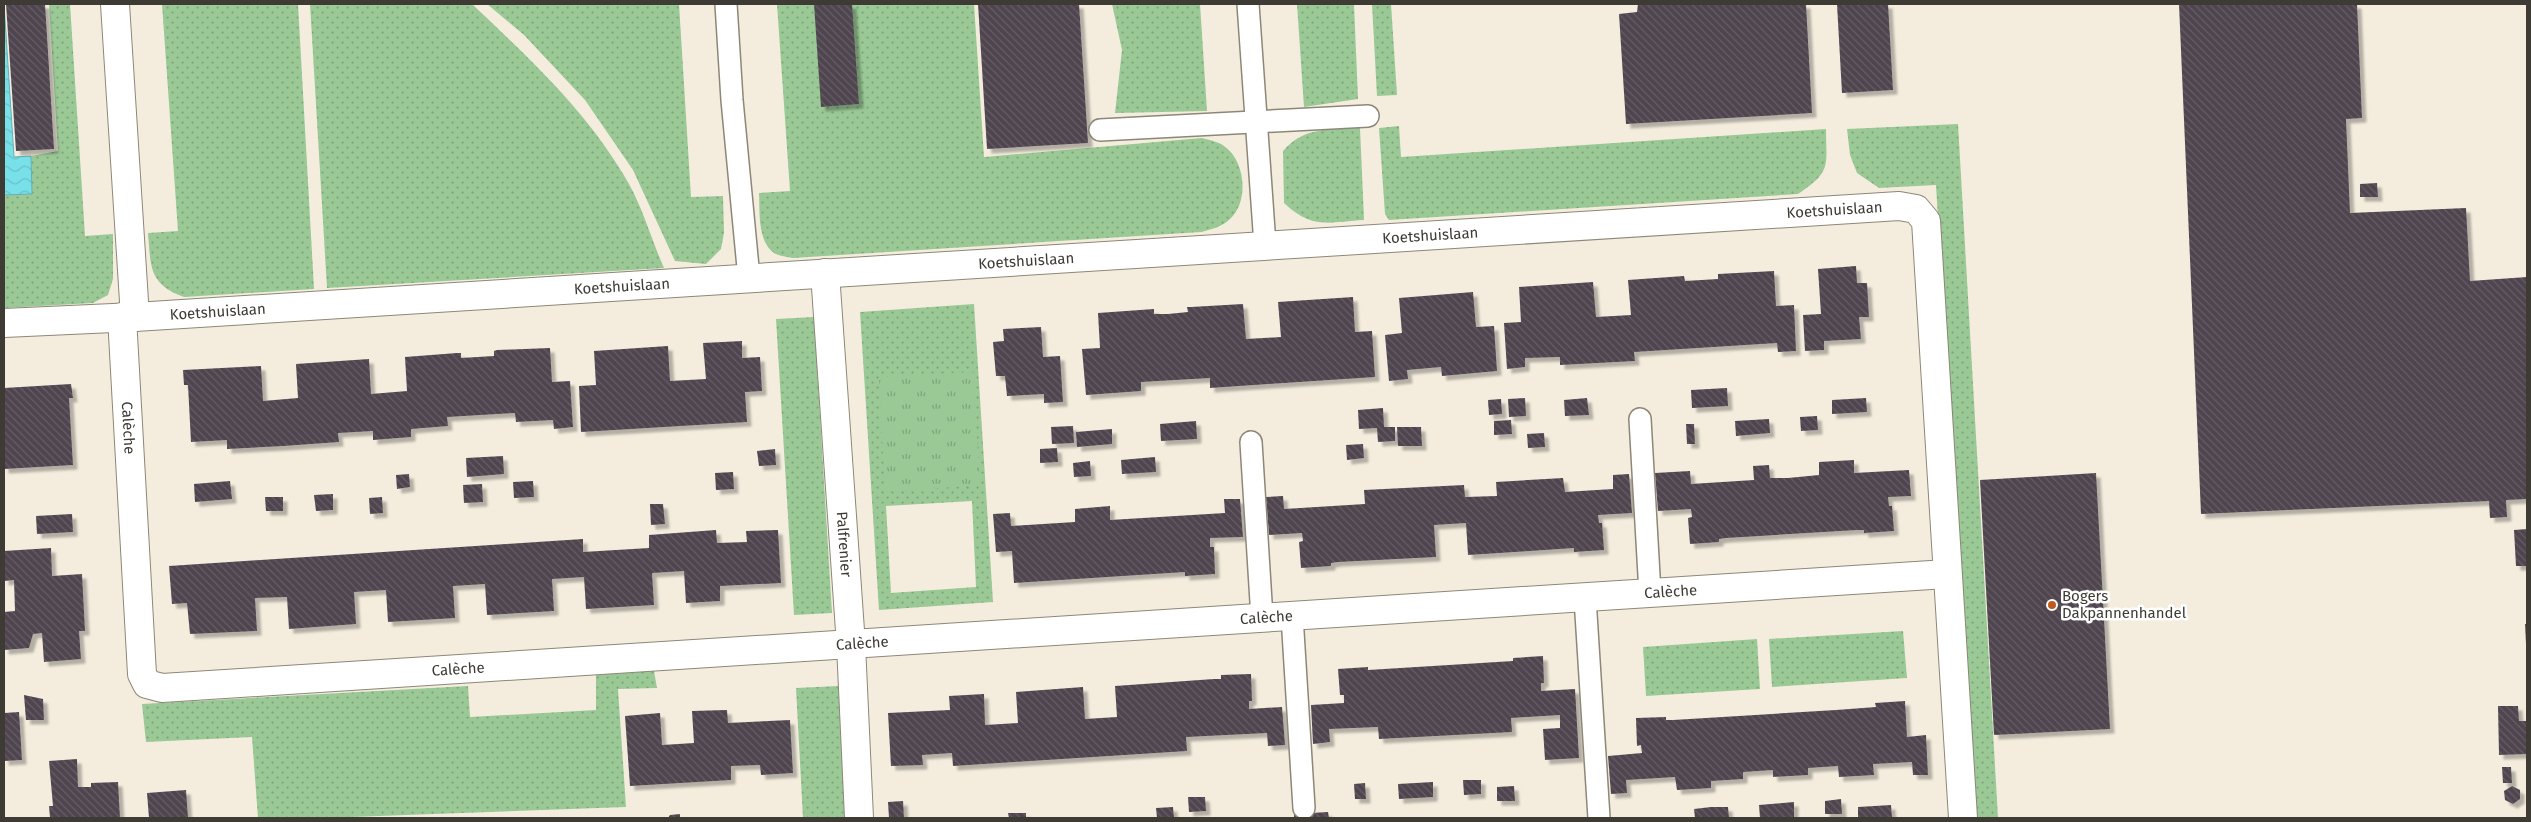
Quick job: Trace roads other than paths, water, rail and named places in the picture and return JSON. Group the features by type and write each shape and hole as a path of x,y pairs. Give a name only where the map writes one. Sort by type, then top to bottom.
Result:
{"street":[{"path":"115,4 129,317"},
{"name":"Koetshuislaan","path":"4,323 129,317 1899,206 1916,209 1926,221 1947,574"},
{"name":"Palfrenier","path":"825,273 851,644 859,818"},
{"name":"Calèche","path":"129,317 142,674 147,684 162,688 1947,574"},
{"path":"1947,574 1963,818"}],"lane":[{"path":"726,4 732,100 750,278"},
{"path":"1248,4 1265,245"},
{"path":"1100,130 1255,124 1368,116"},
{"path":"1640,419 1650,593"},
{"path":"1250,442 1262,618"},
{"path":"1585,598 1600,818"},
{"path":"1292,616 1304,808"}],"water":[{"path":"4,4 14,157 31,156 32,194 4,195"}],"place":[{"name":"Bogers Dakpannenhandel","path":"2052,605"}]}
